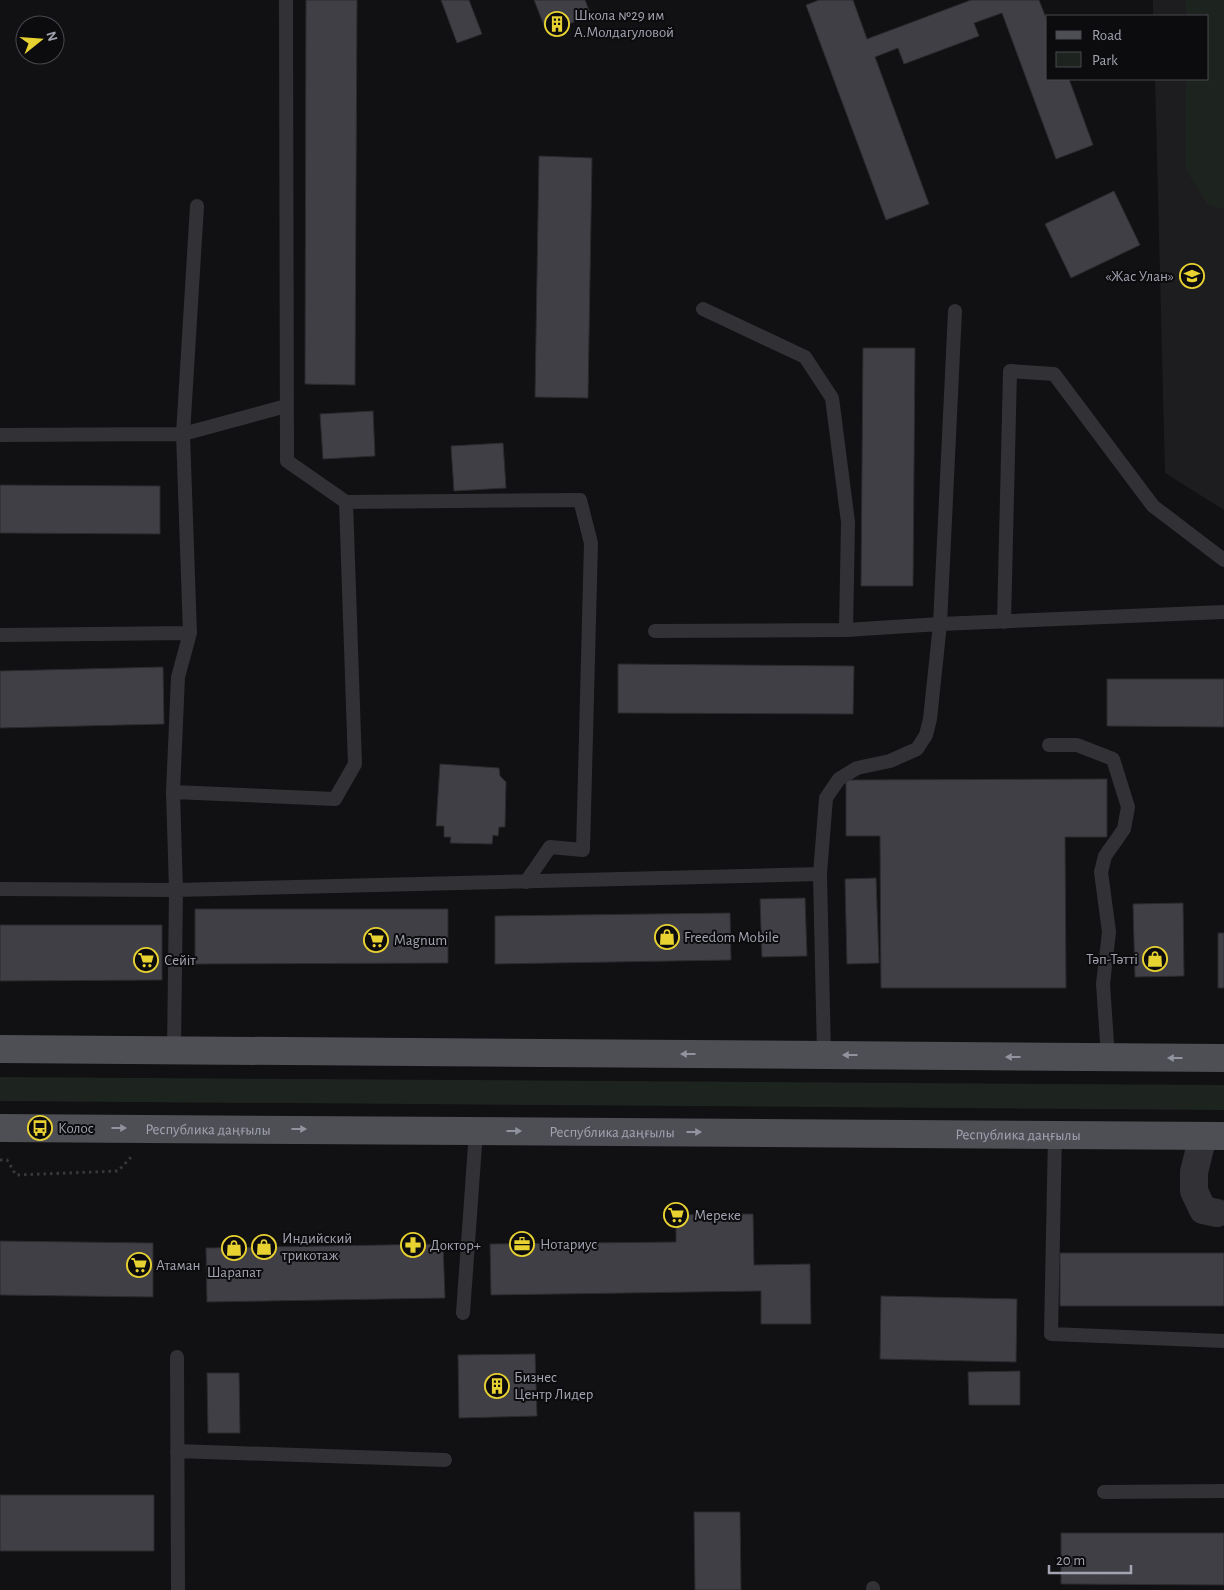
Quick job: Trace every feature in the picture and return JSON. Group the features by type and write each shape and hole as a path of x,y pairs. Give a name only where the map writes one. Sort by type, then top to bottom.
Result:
{"main road":[{"path":"0,1049 1224,1058"},
{"name":"Республика даңғылы","path":"0,1128 1214,1136"}],"street":[{"path":"1214,1136 1194,1172 1194,1191 1203,1210 1217,1213"}],"lane":[{"path":"286,0 287,462 346,502 580,500 591,543 583,850 550,847 526,882"},
{"path":"174,1050 176,890 173,792 178,676 190,633 183,434 197,206"},
{"path":"703,310 804,357 832,398 848,522 846,630"},
{"path":"824,1055 820,874 826,798 839,779 857,768 890,761 918,750 926,735 930,720 940,624 955,311"},
{"path":"1004,622 1010,371 1054,374 1153,506 1224,560"},
{"path":"0,434 183,434 286,406"},
{"path":"173,792 335,799 355,764 346,502"},
{"path":"655,631 846,630 940,624 1224,612"},
{"path":"0,634 190,633"},
{"path":"1049,745 1077,745 1113,759 1128,807 1124,829 1105,856 1101,872 1109,932 1103,984 1108,1057"},
{"path":"0,889 176,890 820,874"},
{"path":"463,1313 476,1131"},
{"path":"1055,1135 1051,1334 1224,1341"},
{"path":"177,1358 178,1590"},
{"path":"177,1451 445,1460"},
{"path":"1104,1492 1224,1490"}],"path":[{"path":"0,1160 7,1160 16,1175 118,1171 135,1152"}],"shaded area":[{"name":"«Жас Улан»","path":"1153,0 1224,0 1224,510 1165,473 1155,80 1209,80 1209,15 1153,15"}],"green space":[{"path":"1186,0 1224,0 1224,209 1208,205 1186,170 1186,80 1209,80 1209,15 1186,15"},
{"path":"0,1077 1224,1085 1224,1110 0,1101"}],"building":[{"path":"306,0 357,0 355,385 305,384"},
{"path":"441,0 469,0 482,34 457,43"},
{"name":"Школа №29 им А.Молдагуловой","path":"534,0 585,0 591,15 547,33"},
{"path":"819,0 853,0 867,39 971,0 1039,0 1046,18 1046,80 1069,80 1093,145 1056,159 1002,13 974,23 979,36 904,64 898,48 875,57 929,204 886,220 806,5"},
{"path":"539,156 592,158 588,398 535,397"},
{"path":"1114,191 1140,245 1071,278 1045,224"},
{"path":"863,348 915,348 913,586 861,586"},
{"path":"373,411 375,456 323,459 320,414"},
{"path":"503,443 506,488 454,491 451,446"},
{"path":"0,485 160,486 160,534 0,533"},
{"path":"618,664 854,666 853,714 618,713"},
{"path":"163,667 164,724 0,728 0,671"},
{"path":"1107,679 1224,679 1224,727 1107,726"},
{"path":"440,764 499,768 500,776 506,782 505,827 499,827 498,836 493,835 492,844 450,843 451,837 444,837 444,826 436,826"},
{"path":"1107,779 1107,837 1065,837 1066,988 881,988 880,836 846,836 846,780"},
{"path":"876,878 879,963 847,964 845,879"},
{"path":"805,898 807,956 762,957 760,899"},
{"path":"1183,903 1184,976 1135,977 1133,904"},
{"path":"195,909 448,909 448,963 195,964"},
{"path":"730,913 731,960 495,964 495,916"},
{"path":"0,925 162,925 162,980 0,981"},
{"path":"1218,933 1224,933 1224,988 1218,988"},
{"path":"753,1214 754,1265 810,1264 811,1324 761,1324 761,1291 491,1295 490,1244 676,1242 676,1215"},
{"path":"0,1241 153,1243 153,1297 0,1295"},
{"path":"443,1244 445,1298 207,1302 206,1248"},
{"path":"1060,1253 1224,1253 1224,1306 1060,1306"},
{"path":"881,1296 1017,1299 1016,1362 880,1359"},
{"name":"Бизнес Центр Лидер","path":"535,1354 537,1416 459,1418 458,1355"},
{"path":"1020,1371 1020,1405 969,1405 968,1372"},
{"path":"207,1373 239,1373 240,1433 208,1433"},
{"path":"0,1495 154,1495 154,1551 0,1551"},
{"path":"694,1512 740,1512 741,1590 695,1590"},
{"path":"1061,1533 1224,1533 1224,1585 1061,1584"}],"place":[{"name":"Школа №29 им А.Молдагуловой","path":"557,24"},
{"name":"«Жас Улан»","path":"1192,276"},
{"name":"Freedom Mobile","path":"667,937"},
{"name":"Magnum","path":"376,940"},
{"name":"Тәп-Тәтті","path":"1155,959"},
{"name":"Сейіт","path":"146,960"},
{"name":"Колос","path":"40,1128"},
{"name":"Мереке","path":"676,1215"},
{"name":"Нотариус","path":"522,1244"},
{"name":"Доктор+","path":"413,1245"},
{"name":"Индийский трикотаж","path":"264,1247"},
{"name":"Шарапат","path":"234,1248"},
{"name":"Атаман","path":"139,1265"},
{"name":"Бизнес Центр Лидер","path":"497,1386"}]}
